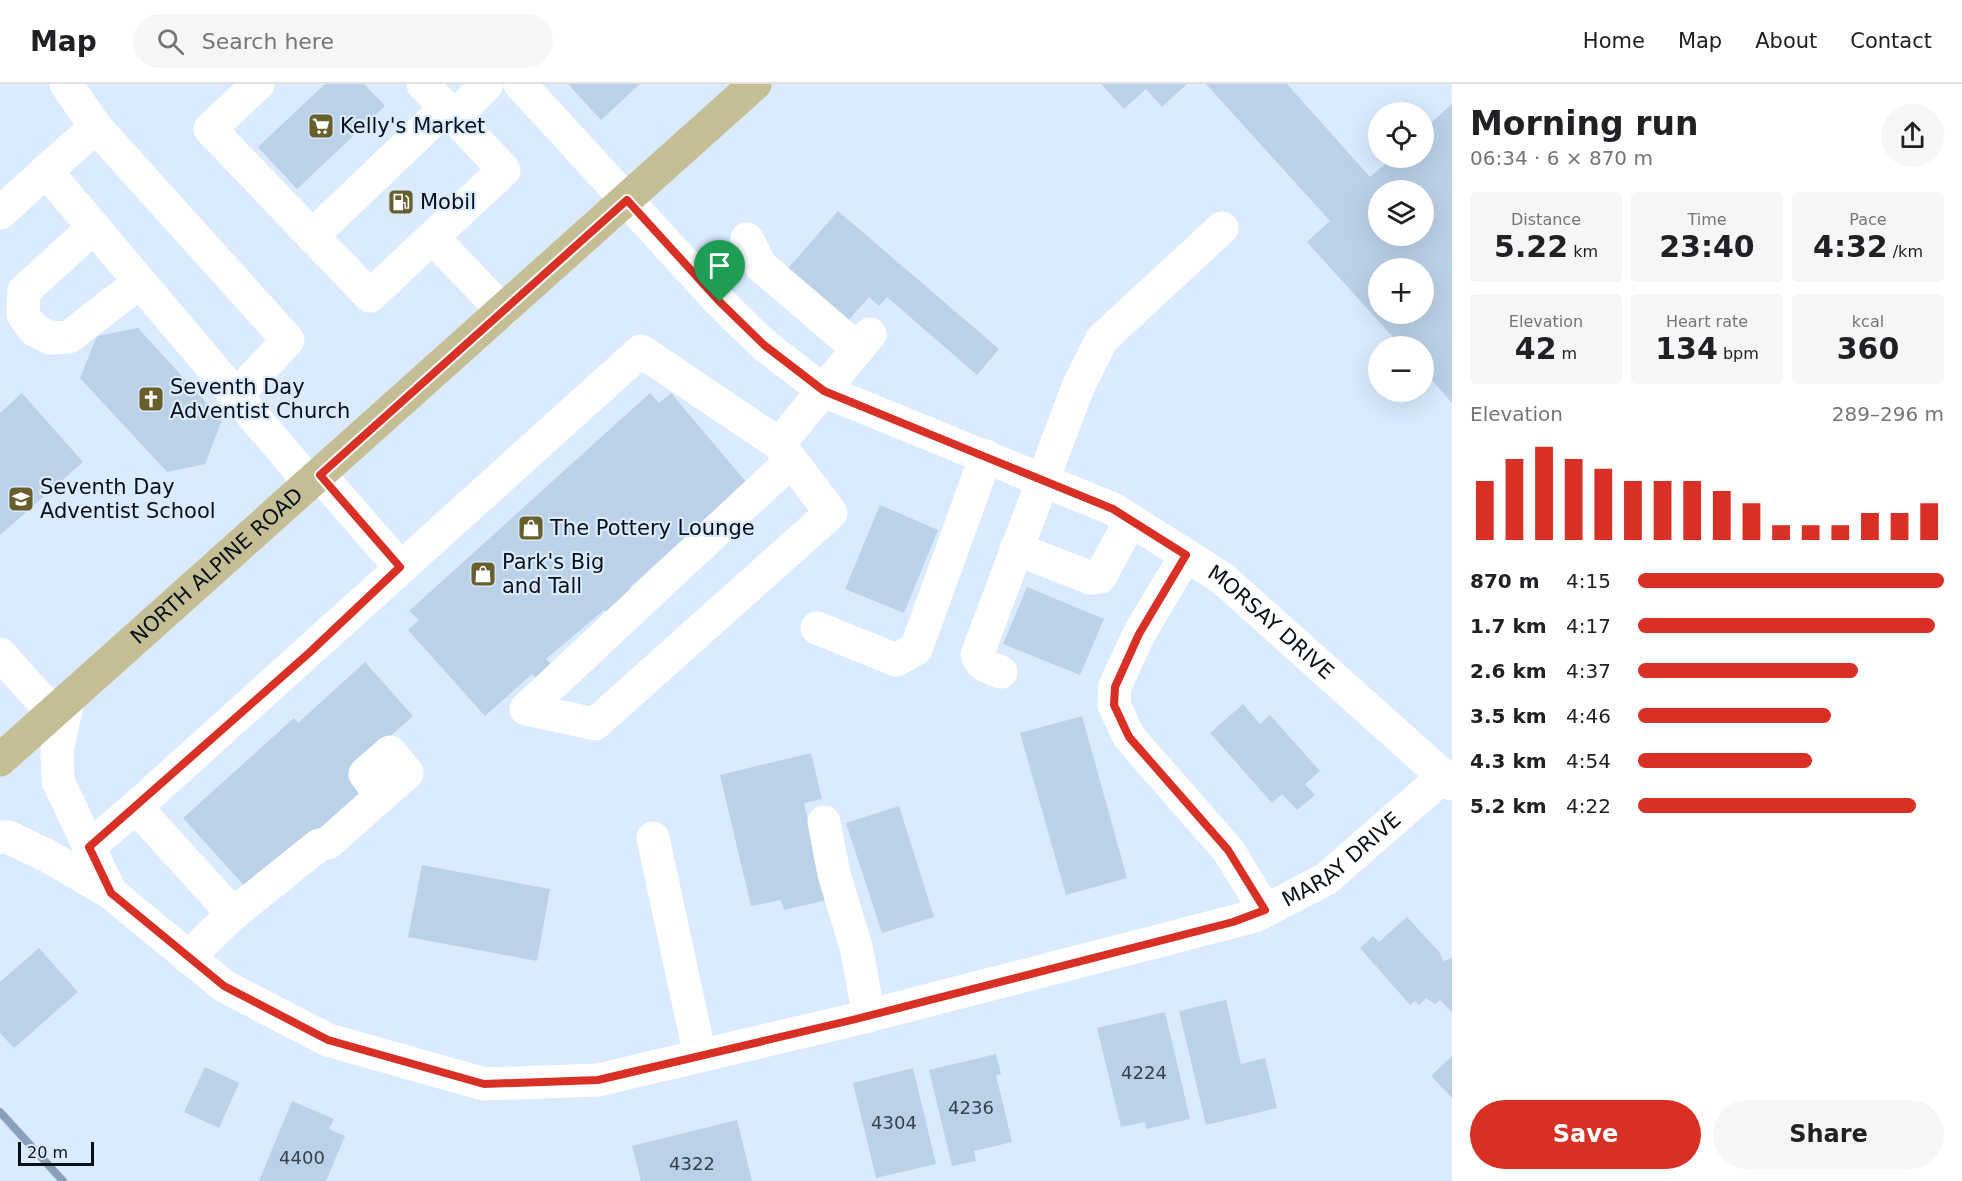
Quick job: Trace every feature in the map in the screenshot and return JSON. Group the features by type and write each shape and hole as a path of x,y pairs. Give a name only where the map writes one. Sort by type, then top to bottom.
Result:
{"main road":[{"name":"NORTH ALPINE ROAD","path":"0,760 755,84"}],"street":[{"path":"66,84 96,127 288,340 236,396"},
{"path":"258,84 210,129 370,296 504,170 423,84"},
{"path":"312,236 450,112 488,84"},
{"name":"MORSAY DRIVE","path":"520,84 727,309 764,345 824,391 1113,509 1131,520 1222,578 1448,780"},
{"path":"0,213 96,127"},
{"path":"46,171 236,396 400,567"},
{"path":"94,227 24,291 23,315 34,330 51,338 69,337 140,282"},
{"path":"1001,672 979,662 977,655 1041,479 1078,387 1102,339 1222,228"},
{"path":"433,238 503,311"},
{"path":"89,847 641,351 785,452 831,513 595,724 526,709 785,452 824,391 864,341 761,266 747,239"},
{"path":"817,628 896,660 916,649 986,456"},
{"path":"1016,549 1091,578 1100,576 1131,520"},
{"path":"1186,555 1139,634 1115,687 1114,705 1129,737 1228,850 1265,910"},
{"path":"0,654 60,706 57,751 58,782 111,893"},
{"name":"MARAY DRIVE","path":"0,837 8,837 48,856 111,893 224,986 328,1040 484,1084 598,1080 868,1016 1233,922 1265,910 1326,879 1448,780"},
{"path":"188,957 233,914 319,845 328,843 381,795"},
{"path":"136,807 233,914"},
{"path":"824,822 834,874 856,947 868,1016"},
{"path":"653,838 700,1056"}],"building":[{"name":"Kelly's Market","path":"325,84 364,84 385,106 297,189 258,147"},
{"path":"568,84 640,84 601,120"},
{"path":"1101,84 1187,84 1162,107 1146,89 1124,109"},
{"path":"1206,84 1287,84 1370,177 1380,168 1434,168 1434,120 1452,104 1452,403 1434,382 1434,336 1392,336 1381,324 1434,324 1434,258 1368,258 1368,309 1307,242 1330,221"},
{"path":"838,211 999,349 977,375 887,297 879,306 869,297 844,325 784,273"},
{"name":"Seventh Day Adventist Church","path":"138,328 222,420 205,464 167,472 80,378 97,336"},
{"name":"Seventh Day Adventist School","path":"22,393 83,462 0,535 0,413"},
{"path":"650,393 659,403 671,393 746,482 630,587 634,597 614,617 604,610 546,659 555,669 540,682 532,674 485,716 408,630 419,620 409,611"},
{"path":"880,505 938,530 904,613 845,589"},
{"path":"1027,587 1104,619 1080,675 1003,644"},
{"path":"365,662 413,716 348,774 370,799 249,891 183,818 294,718 298,723"},
{"path":"1243,704 1260,724 1270,715 1320,771 1305,784 1315,795 1297,810 1282,794 1272,803 1210,733"},
{"path":"1082,716 1127,878 1066,895 1020,733"},
{"path":"811,753 822,799 804,803 827,900 784,910 781,900 751,906 720,775"},
{"path":"899,806 934,917 882,933 846,823"},
{"path":"422,865 550,889 537,961 408,937"},
{"path":"1407,917 1440,953 1443,961 1452,958 1452,1012 1440,1000 1435,1004 1426,998 1419,1005 1415,1001 1410,1005 1360,948 1373,936 1379,942"},
{"path":"39,948 78,992 14,1048 0,1033 0,982"},
{"path":"1226,1000 1241,1064 1265,1058 1277,1108 1206,1125 1179,1011"},
{"path":"1165,1012 1190,1119 1146,1129 1145,1122 1121,1127 1097,1028"},
{"path":"996,1054 1001,1074 996,1075 1012,1142 974,1151 976,1161 952,1166 929,1070"},
{"path":"1452,1056 1452,1098 1431,1076"},
{"path":"205,1067 239,1083 219,1128 184,1112"},
{"path":"913,1068 936,1164 876,1178 853,1083"},
{"path":"292,1101 334,1119 329,1129 345,1136 326,1181 259,1181"},
{"path":"737,1120 752,1181 641,1181 632,1146"}],"waterway":[{"path":"0,1112 63,1181"}],"place":[{"name":"Kelly's Market","path":"321,126"},
{"name":"Mobil","path":"401,202"},
{"name":"Seventh Day Adventist Church","path":"151,399"},
{"name":"Seventh Day Adventist School","path":"21,499"},
{"name":"The Pottery Lounge","path":"531,528"},
{"name":"Park's Big and Tall","path":"483,574"}],"route":[{"path":"627,200 720,302 764,345 824,391 1113,509 1186,555 1139,634 1115,687 1114,705 1129,737 1228,850 1265,910 1255,916 1233,922 852,1020 598,1080 484,1084 328,1040 224,986 111,893 89,847 309,653 400,567 320,475 627,200"}]}
